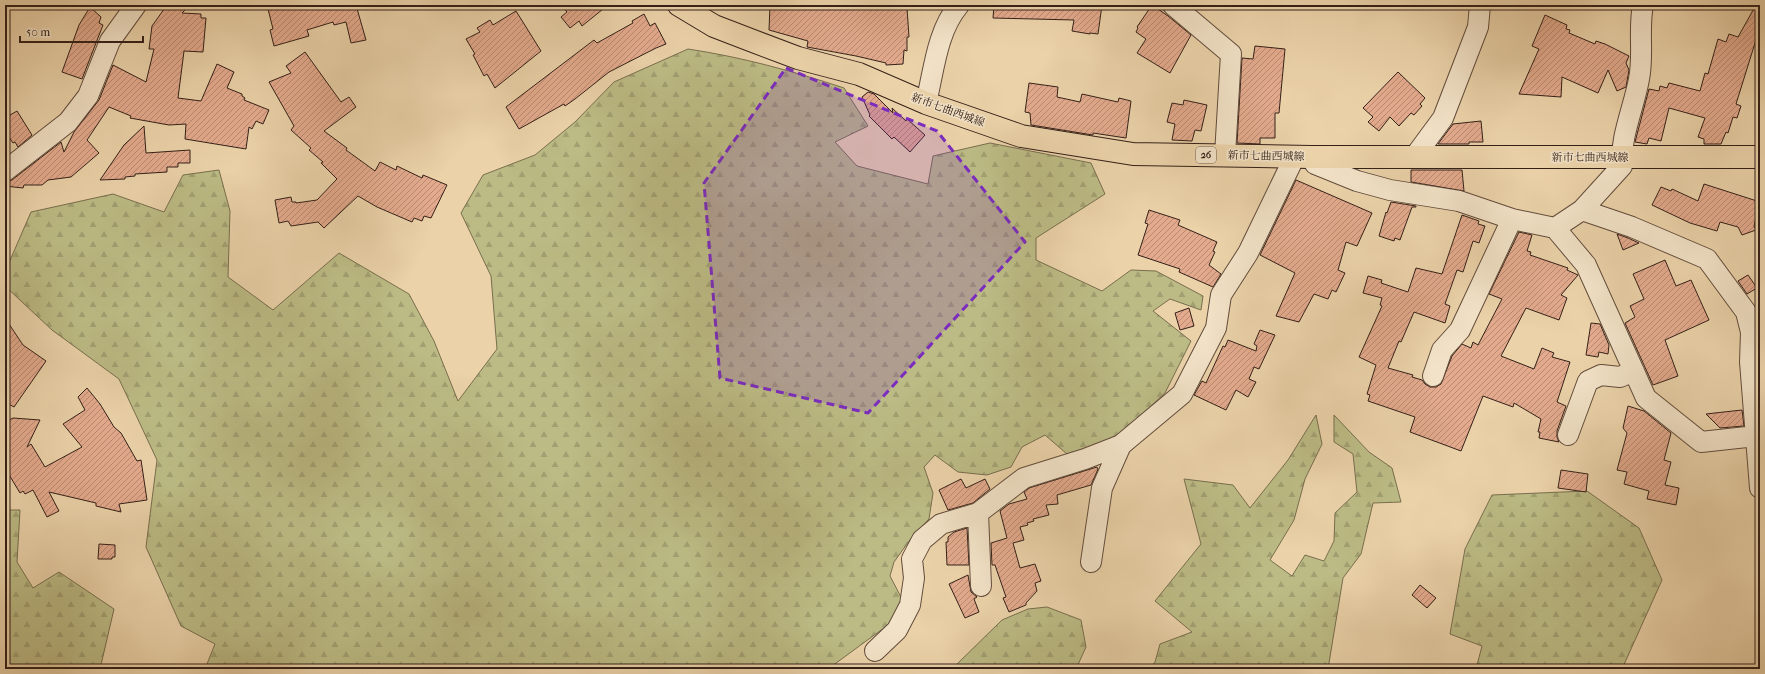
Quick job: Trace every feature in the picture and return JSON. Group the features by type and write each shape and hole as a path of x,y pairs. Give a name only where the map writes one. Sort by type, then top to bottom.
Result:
{"main road":[{"name":"新市七曲西城線","path":"679,5 714,26 727,31 798,58 859,74 926,103 1021,136 1133,154 1621,158 1760,157"}],"street":[{"path":"5,171 68,122 72,117 88,96 110,41 136,5"},
{"path":"926,103 941,36 954,11 959,5"},
{"path":"1173,5 1231,54 1225,155"},
{"path":"1416,156 1442,118 1478,27 1480,5"},
{"path":"1555,228 1582,210 1622,166 1621,158 1626,132 1640,77 1641,16 1643,5"},
{"path":"874,651 897,630 910,605 914,578 912,559 922,540 941,524 978,513 1024,478 1085,459 1122,445 1182,394 1216,328 1221,295 1248,253 1303,156 1315,164 1356,182 1390,190 1459,201 1512,219 1555,228 1586,265 1646,398 1701,442 1756,436"},
{"path":"1582,210 1632,227 1707,259 1746,312 1751,332 1750,362 1760,488"},
{"path":"1433,376 1442,350 1460,330 1512,219"},
{"path":"1568,434 1588,380 1601,375 1620,378 1634,371"},
{"path":"1091,562 1102,488 1122,445"},
{"path":"978,513 981,586"}],"highlighted area":[{"path":"786,68 937,131 1025,242 868,413 720,378 704,183"}],"green space":[{"path":"688,49 767,65 844,88 868,126 835,142 857,166 928,184 933,156 990,143 1091,163 1105,194 1036,238 1036,260 1102,291 1131,270 1156,271 1203,296 1201,310 1170,299 1153,311 1191,341 1165,393 1134,422 1097,451 1067,454 1045,435 1022,447 1011,467 987,475 958,472 935,455 924,467 933,493 929,519 912,537 894,562 890,576 903,601 888,625 828,669 205,669 215,644 181,626 146,547 157,460 119,379 52,330 5,286 5,272 31,212 113,194 164,212 183,175 219,170 230,211 228,277 273,310 339,253 409,294 434,341 458,401 497,349 491,276 461,213 483,175 535,155 575,122 614,82"},
{"path":"1316,415 1322,444 1305,479 1294,520 1270,560 1292,576 1305,555 1324,561 1334,541 1335,513 1357,492 1353,454 1334,442 1334,415 1369,452 1392,468 1401,502 1373,503 1361,554 1343,578 1328,669 1149,669 1155,662 1160,644 1192,632 1155,601 1201,544 1184,479 1233,485 1250,508 1288,460"},
{"path":"1587,491 1639,528 1662,580 1622,669 1476,669 1482,646 1450,634 1465,549 1492,495"},
{"path":"5,510 20,510 17,562 33,588 59,572 114,609 100,669 5,669"},
{"path":"1047,607 1081,620 1086,647 1076,669 952,669 1002,620 1028,609"}],"building":[{"path":"167,5 190,5 182,13 201,14 201,18 206,18 203,52 184,51 178,98 201,101 217,64 234,72 227,88 242,94 245,98 244,100 269,110 263,124 256,121 252,129 249,127 246,149 185,139 186,124 169,125 130,118 131,116 109,107 87,140 99,153 71,177 48,180 42,185 24,185 23,188 5,186 5,182 12,180 61,142 64,152 74,132 99,100 113,65 146,82 154,49 149,49 152,26"},
{"path":"267,5 356,5 366,40 351,43 346,22 334,25 333,22 307,30 309,36 274,46 270,30 273,29"},
{"path":"561,5 608,5 582,26 579,21 570,28 561,17 567,12"},
{"path":"770,5 866,5 866,7 907,8 909,37 907,37 907,51 904,50 903,64 886,65 886,63 856,56 807,47 808,41 769,30"},
{"path":"994,5 1102,5 1098,34 1090,34 1072,31 1074,20 993,18"},
{"path":"1152,5 1191,35 1170,73 1137,53 1146,39 1136,32 1137,27"},
{"path":"1756,5 1760,5 1760,27 1736,104 1741,106 1737,118 1733,117 1728,133 1726,132 1721,144 1704,144 1704,139 1698,137 1705,118 1669,108 1661,141 1649,138 1647,144 1635,142 1649,89 1659,91 1660,86 1667,88 1669,83 1700,91 1705,73 1708,74 1718,39 1726,42 1729,34 1738,37"},
{"path":"90,7 101,17 99,23 103,25 82,79 62,72 79,25"},
{"path":"516,11 541,51 495,88 487,74 484,76 473,55 475,54 466,39 480,32 477,28 490,20 493,25"},
{"path":"644,14 650,26 655,23 666,44 609,72 565,106 564,104 519,129 506,107 594,40 597,43 633,23 632,21"},
{"path":"1545,15 1567,25 1566,29 1570,30 1569,33 1595,44 1596,41 1605,44 1629,56 1626,63 1629,70 1626,87 1617,91 1608,70 1598,93 1562,77 1561,97 1519,94 1539,49 1532,46"},
{"path":"1255,46 1285,49 1279,113 1275,113 1275,138 1260,138 1260,144 1237,143 1242,58 1253,59"},
{"path":"305,52 341,102 349,97 356,107 324,131 347,148 346,150 375,171 380,162 396,170 397,166 422,178 423,175 447,185 431,218 424,216 422,221 414,218 412,222 377,207 358,196 324,228 318,222 291,226 288,221 279,223 275,200 291,197 292,202 296,203 317,200 337,179 321,163 323,162 309,150 311,148 291,130 294,126 269,82 291,73 286,66"},
{"path":"1398,72 1425,98 1420,104 1422,106 1414,115 1411,113 1399,126 1390,117 1379,131 1368,122 1373,117 1363,108"},
{"path":"1029,83 1058,87 1057,97 1080,102 1082,94 1118,102 1119,98 1131,101 1126,138 1093,133 1093,135 1031,125 1030,113 1025,112"},
{"path":"868,92 874,94 893,113 892,108 925,135 910,152 894,137 892,139 869,116 870,115 862,97"},
{"path":"1184,100 1207,105 1201,131 1195,130 1192,141 1172,140 1175,124 1167,122 1172,103 1183,105"},
{"path":"17,111 32,135 18,147 15,142 13,143 5,131 5,118"},
{"path":"1481,121 1483,142 1469,142 1469,144 1438,144 1453,124"},
{"path":"144,126 146,153 190,150 190,163 178,163 178,167 167,167 167,172 135,174 135,176 125,177 125,179 100,180 124,145"},
{"path":"1411,170 1462,170 1464,191 1411,182"},
{"path":"1296,180 1372,213 1357,246 1346,242 1338,270 1345,273 1336,292 1332,290 1328,299 1314,294 1299,322 1276,316 1295,273 1260,255"},
{"path":"1704,184 1760,202 1754,226 1756,230 1742,235 1738,227 1720,222 1717,231 1690,223 1652,205 1661,187 1671,191 1672,189 1698,201"},
{"path":"1391,202 1416,206 1412,207 1400,240 1395,238 1394,241 1379,236 1386,212 1387,213"},
{"path":"1149,210 1180,220 1178,225 1217,242 1213,251 1215,252 1209,265 1221,274 1213,287 1179,272 1180,269 1138,255 1148,224 1145,223"},
{"path":"1462,215 1479,221 1478,224 1485,226 1479,243 1473,241 1463,272 1457,270 1445,304 1450,306 1445,323 1414,312 1401,342 1399,341 1388,368 1413,375 1412,377 1422,380 1430,387 1436,387 1441,384 1452,356 1462,344 1471,348 1473,342 1478,345 1502,299 1489,294 1519,232 1532,235 1527,251 1531,252 1530,255 1568,268 1567,270 1578,275 1561,295 1567,298 1559,320 1526,308 1501,356 1534,369 1542,348 1554,353 1552,357 1570,362 1557,402 1566,406 1557,431 1559,442 1539,438 1540,432 1538,432 1541,419 1514,403 1513,407 1483,396 1461,451 1410,432 1415,417 1368,401 1370,395 1367,394 1376,365 1359,357 1382,306 1380,305 1382,298 1363,293 1368,276 1382,280 1381,283 1408,292 1416,268 1442,274"},
{"path":"1617,234 1628,238 1639,243 1623,250"},
{"path":"1665,260 1676,286 1691,280 1709,320 1665,340 1678,376 1653,385 1625,323 1635,317 1630,306 1644,299 1633,274"},
{"path":"1748,275 1757,288 1747,294 1738,281"},
{"path":"1189,308 1194,326 1180,330 1175,313"},
{"path":"5,318 23,345 46,361 14,407 5,402"},
{"path":"1591,323 1600,324 1609,345 1608,354 1599,352 1598,357 1586,355"},
{"path":"1260,330 1275,335 1259,369 1254,367 1249,379 1256,382 1248,397 1236,390 1226,410 1194,395 1202,381 1206,383 1223,346 1225,347 1228,340 1256,351 1257,346 1254,344"},
{"path":"87,388 100,404 114,427 121,433 137,461 141,460 147,500 119,504 121,512 96,506 96,503 49,492 59,511 47,517 33,490 25,494 23,491 20,493 5,468 5,422 13,418 40,420 27,447 31,444 45,467 82,447 63,424 85,410 78,397"},
{"path":"1628,406 1644,411 1671,433 1664,460 1671,462 1665,485 1679,488 1676,505 1647,499 1649,491 1624,484 1627,472 1617,470 1627,433 1623,428"},
{"path":"1742,410 1744,426 1720,428 1706,414"},
{"path":"1097,467 1098,469 1091,485 1057,495 1058,504 1046,505 1049,515 1033,519 1034,521 1027,523 1028,525 1020,527 1024,540 1013,543 1020,568 1035,564 1041,581 1035,583 1037,591 1026,603 1026,605 1009,612 1003,598 1006,597 995,565 992,565 991,543 1007,538 1000,511 1009,504 1027,499 1024,492 1029,488"},
{"path":"1561,470 1588,474 1586,492 1558,488"},
{"path":"961,479 966,488 985,479 990,489 973,503 948,510 939,490"},
{"path":"967,528 969,565 947,565 946,542 948,542 948,537 954,532"},
{"path":"99,544 115,545 115,557 112,557 112,559 98,559"},
{"path":"968,575 971,592 977,597 974,599 979,612 965,618 949,584"},
{"path":"1420,585 1436,598 1427,608 1412,595"}]}
